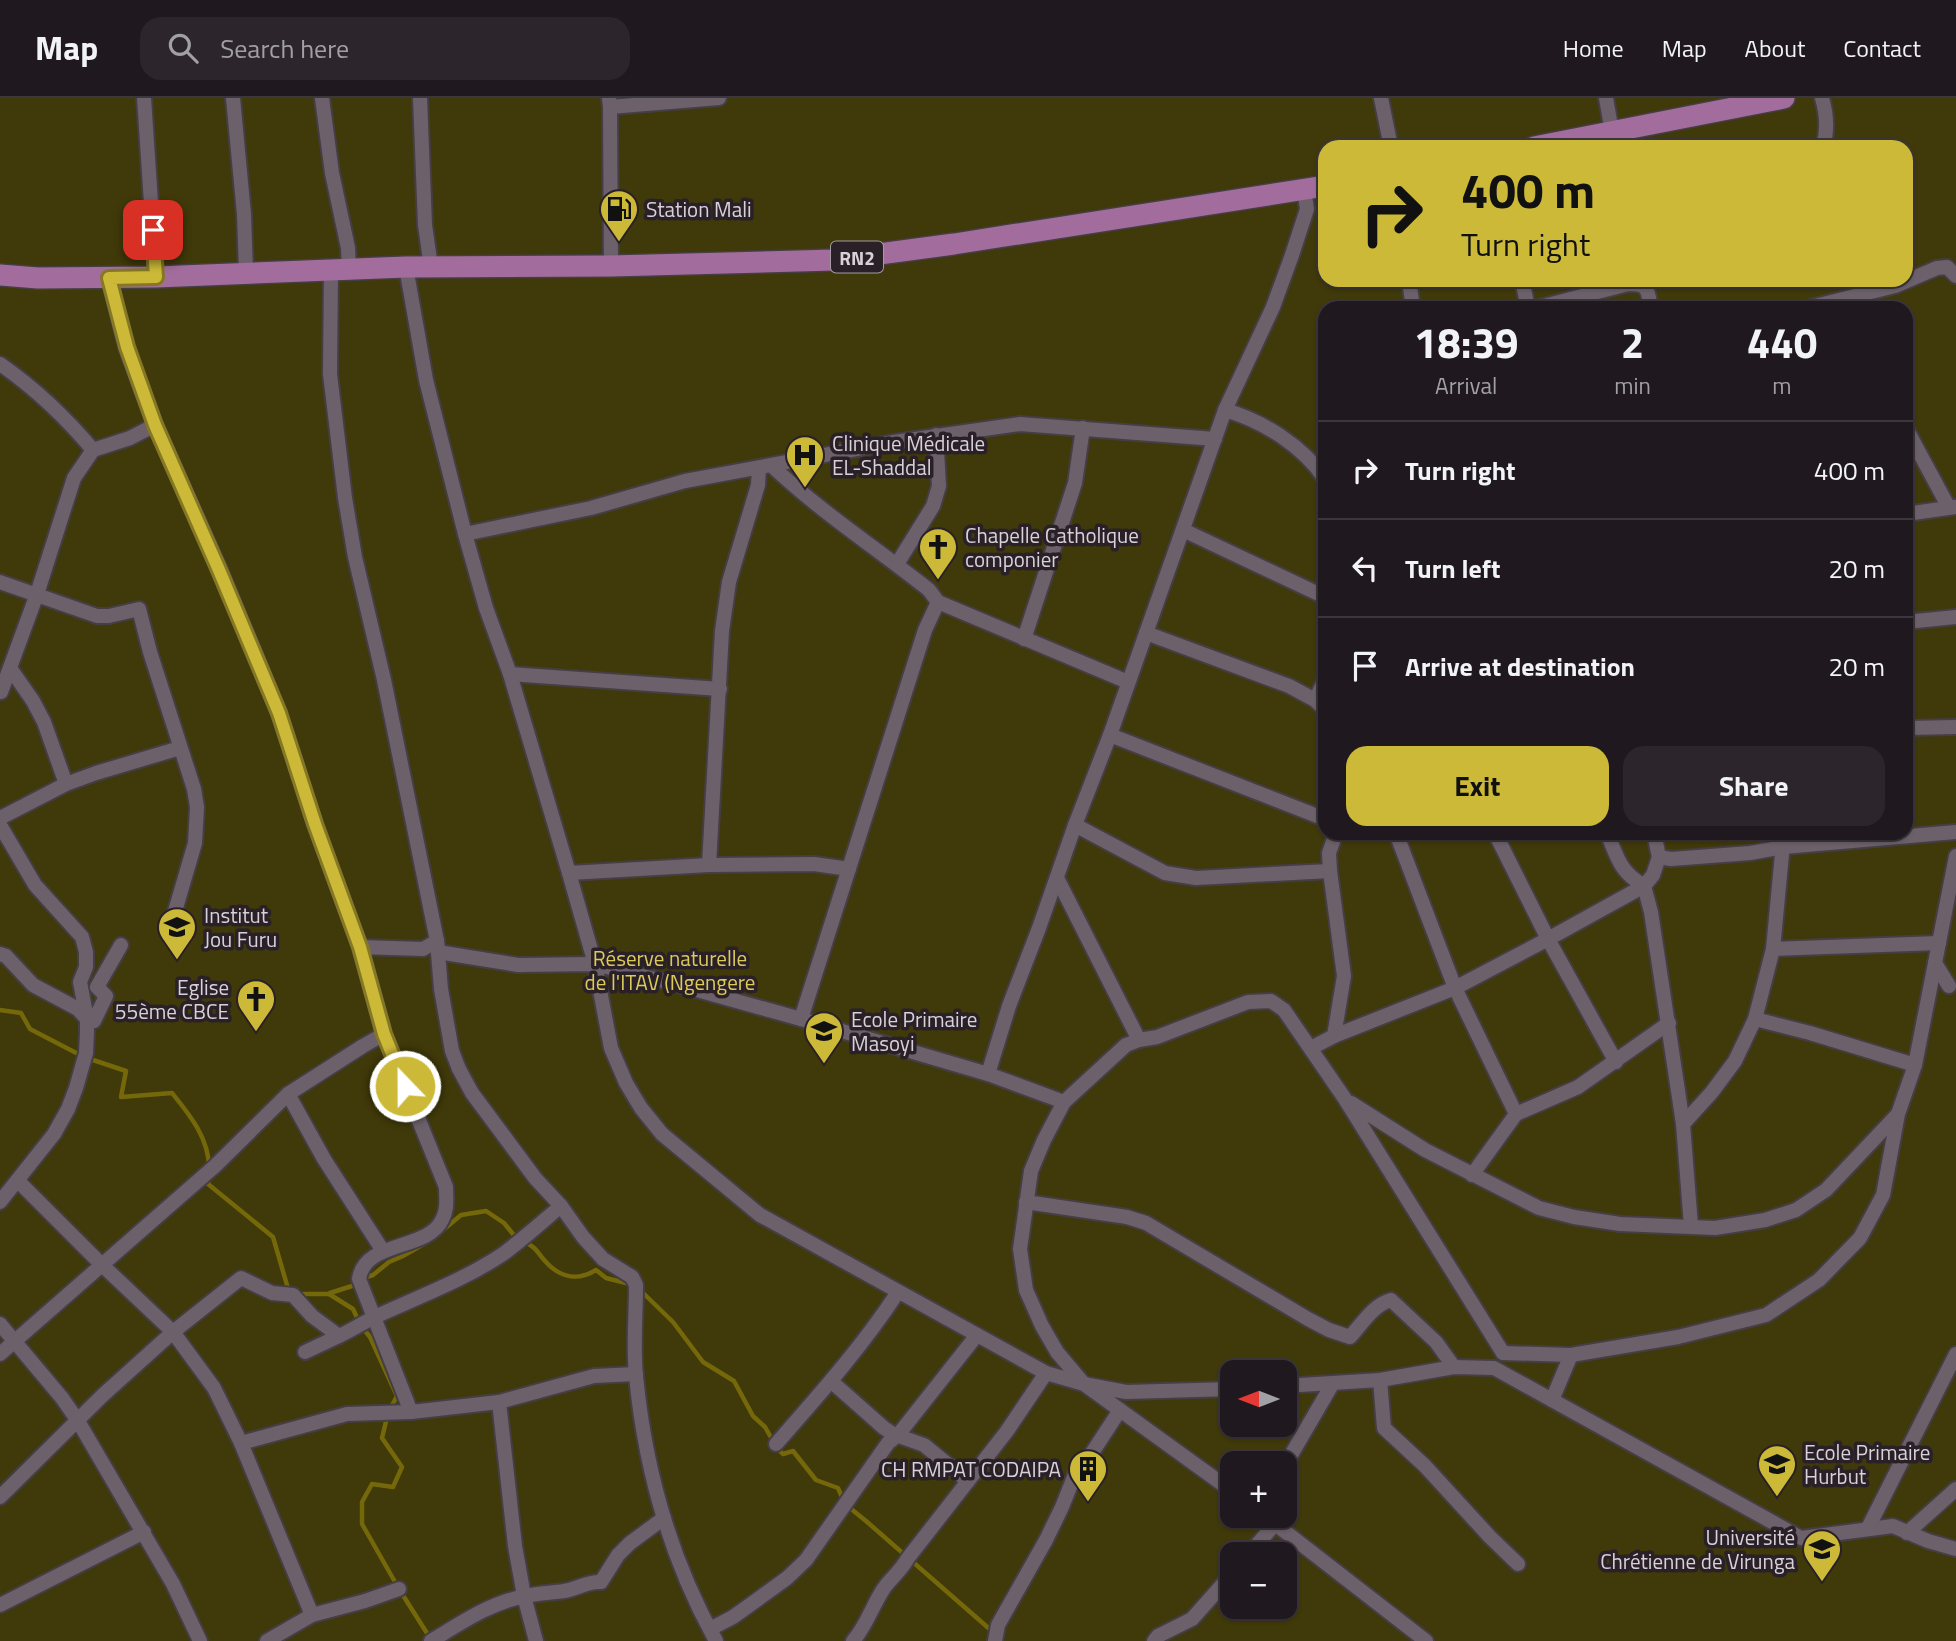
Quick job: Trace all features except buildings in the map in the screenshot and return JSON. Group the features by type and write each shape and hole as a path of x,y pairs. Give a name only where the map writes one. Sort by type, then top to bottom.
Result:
{"highway":[{"path":"1570,140 1784,98"},
{"name":"RN2","path":"0,275 109,278 406,267 611,266 834,260 1315,188"}],"street":[{"path":"144,98 156,277"},
{"path":"233,98 244,214 246,272"},
{"path":"322,98 332,173 348,248 340,269 330,374 334,419 355,557 384,680 438,952 518,965 595,964 801,1019 988,1074 1064,1102"},
{"path":"420,98 425,225 431,267"},
{"path":"611,266 610,102 714,98"},
{"path":"1381,98 1390,140"},
{"path":"1606,98 1612,132"},
{"path":"1822,98 1827,124 1825,140"},
{"path":"988,1074 1009,1006 1110,735 1225,410 1273,307 1315,188"},
{"path":"406,267 426,380 465,534 486,608 510,674 595,964 611,1048 626,1083 641,1108 662,1134 760,1215 1046,1373 1126,1392 1220,1388"},
{"path":"1913,278 1937,268 1947,267 1956,276"},
{"path":"109,278 127,347 155,425 279,713 315,824 360,947 384,1034 446,1187 447,1207 442,1222 434,1230 417,1239 383,1251 365,1265 361,1278 411,1412"},
{"path":"1563,301 1616,287"},
{"path":"1858,301 1893,287"},
{"path":"0,365 13,373 73,426 93,450"},
{"path":"1225,410 1241,415 1289,442 1318,469"},
{"path":"465,534 591,508 685,481 936,435 1020,424 1215,439"},
{"path":"1,692 37,594 74,478 93,450 130,438 155,425"},
{"path":"1024,639 1075,483 1083,428"},
{"path":"897,565 933,506 939,486 936,435"},
{"path":"1913,440 1952,506 1913,513"},
{"path":"765,467 793,485 897,565 929,590 938,601 1128,682"},
{"path":"709,865 722,631 729,582 765,467"},
{"path":"1183,530 1318,594"},
{"path":"0,582 97,615 109,616 139,608 150,652 194,789 197,807 195,843 173,918"},
{"path":"801,1019 925,630 938,601"},
{"path":"1913,621 1956,617"},
{"path":"1146,633 1278,682 1318,704"},
{"path":"10,668 44,722 66,784"},
{"path":"510,674 720,689"},
{"path":"1913,728 1956,726"},
{"path":"1110,735 1318,816"},
{"path":"0,818 66,784 180,748"},
{"path":"0,825 35,885 82,937 86,967 80,982 87,1020 83,1060 72,1098 54,1134 0,1202"},
{"path":"1075,825 1165,873 1179,876 1196,878 1330,871"},
{"path":"1913,834 1956,832"},
{"path":"1334,840 1329,853 1330,871 1344,976 1334,1036"},
{"path":"1399,840 1455,988 1516,1114"},
{"path":"1498,840 1548,939 1616,1062"},
{"path":"1610,840 1622,867 1630,877 1644,886 1651,912 1683,1124 1691,1226"},
{"path":"1311,1048 1334,1036 1455,988 1644,886 1653,876 1659,857 1655,840"},
{"path":"1659,857 1671,859 1738,854 1784,840 1773,948 1755,1018 1735,1061 1683,1124"},
{"path":"1503,1353 1570,1355 1678,1337 1766,1315 1819,1280 1860,1238 1882,1195 1898,1114 1915,1065 1956,856"},
{"path":"569,873 709,865 814,864 849,869"},
{"path":"1057,878 1139,1040"},
{"path":"360,947 423,949 437,941"},
{"path":"437,941 441,989 452,1051 472,1093 583,1237 603,1259 632,1277 636,1285 636,1374 652,1477 684,1573 713,1635 733,1616 787,1578 806,1560 888,1443 898,1435 976,1335"},
{"path":"1773,948 1939,943"},
{"path":"0,954 6,956 33,985 78,1009 87,1020 94,1021 106,996 97,987 121,945"},
{"path":"1935,963 1949,986"},
{"path":"1220,1482 1084,1384 1057,1352 1026,1290 1020,1249 1031,1171 1064,1102 1126,1045 1157,1037 1248,1002 1271,1001 1284,1010 1345,1099 1503,1353"},
{"path":"1755,1018 1915,1065"},
{"path":"1472,1175 1516,1114 1578,1087 1669,1023"},
{"path":"0,1354 215,1166 288,1094 384,1034"},
{"path":"288,1094 324,1159 383,1251"},
{"path":"1345,1099 1425,1150 1539,1208 1620,1224 1715,1228 1765,1220 1796,1210 1826,1190 1898,1114"},
{"path":"18,1181 173,1332 214,1388 241,1443 312,1615"},
{"path":"1026,1202 1127,1217 1146,1223 1329,1331 1350,1337 1375,1309 1391,1300 1436,1342 1454,1367"},
{"path":"305,1352 457,1281 491,1261 561,1206"},
{"path":"0,1497 103,1395 173,1332 241,1278 272,1293 293,1295 312,1316 339,1336"},
{"path":"776,1444 869,1336 898,1293"},
{"path":"0,1324 78,1421 173,1584 200,1641"},
{"path":"1494,1368 1503,1353"},
{"path":"1868,1528 1956,1354"},
{"path":"1552,1400 1570,1355"},
{"path":"1297,1385 1380,1380 1454,1367 1494,1368 1801,1538 1893,1527 1956,1549"},
{"path":"853,1641 869,1619 884,1587 901,1570 1007,1431 1046,1373"},
{"path":"241,1443 347,1415 411,1412 499,1402 594,1376 636,1374"},
{"path":"1380,1380 1384,1428 1425,1466 1518,1564"},
{"path":"832,1381 872,1419 893,1434 924,1445 968,1481"},
{"path":"1294,1451 1334,1383"},
{"path":"499,1402 515,1546 536,1641"},
{"path":"995,1641 998,1625 1062,1507 1078,1467 1088,1459 1120,1410"},
{"path":"1907,1533 1956,1489"},
{"path":"431,1641 491,1607 524,1596 564,1591 593,1581 601,1582 618,1555 664,1518"},
{"path":"1285,1528 1426,1641"},
{"path":"0,1605 144,1532"},
{"path":"1154,1641 1158,1636 1192,1619 1220,1588"},
{"path":"267,1641 312,1615 399,1589"}],"green space":[{"name":"Réserve naturelle de l'ITAV (Ngengere","path":"0,98 1956,98 1956,1641 0,1641"}],"waterway":[{"path":"0,1010 21,1013 30,1029 84,1057 126,1071 121,1097 172,1093 202,1137 209,1168"},
{"path":"209,1176 208,1184 273,1237 289,1292"},
{"path":"436,1236 461,1215 486,1211 504,1223 517,1239"},
{"path":"364,1278 429,1241"},
{"path":"525,1242 535,1248 551,1267 563,1274 583,1276 596,1270 606,1278 630,1284"},
{"path":"330,1293 352,1286 357,1281"},
{"path":"640,1290 673,1322 703,1362 734,1381 753,1416 765,1427 773,1441"},
{"path":"296,1294 329,1294 353,1309 370,1337 397,1396 388,1413 382,1438 402,1467 393,1487 372,1484 362,1502 362,1524 430,1638"},
{"path":"777,1448 783,1454 793,1451 816,1480 838,1488 845,1504 993,1632"}],"place":[{"name":"Station Mali","path":"619,243"},
{"name":"Clinique Médicale EL-Shaddal","path":"805,489"},
{"name":"Chapelle Catholique componier","path":"938,581"},
{"name":"Institut Jou Furu","path":"177,961"},
{"name":"Eglise 55ème CBCE","path":"256,1033"},
{"name":"Ecole Primaire Masoyi","path":"824,1065"},
{"name":"Ecole Primaire Hurbut","path":"1777,1498"},
{"name":"CH RMPAT CODAIPA","path":"1088,1503"},
{"name":"Université Chrétienne de Virunga","path":"1822,1583"}],"route":[{"path":"153,230 156,277 109,278 127,347 155,425 279,713 315,824 360,947 384,1034 405,1086"}]}
